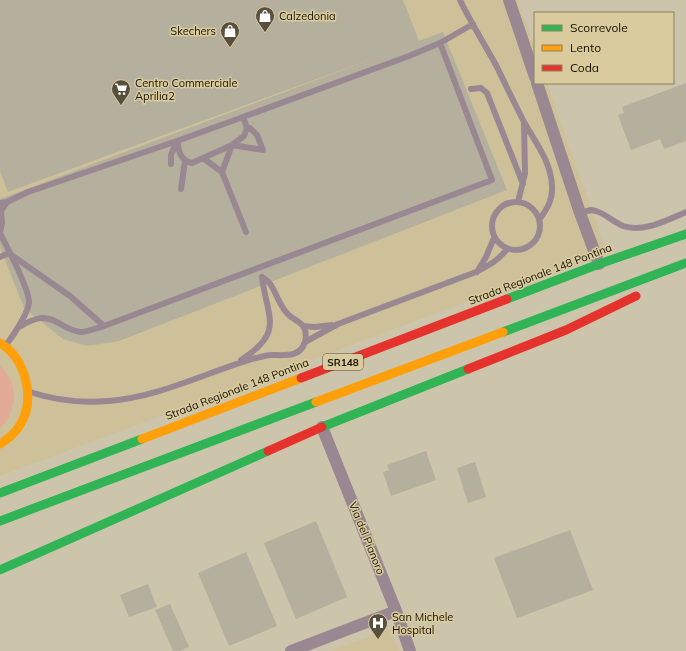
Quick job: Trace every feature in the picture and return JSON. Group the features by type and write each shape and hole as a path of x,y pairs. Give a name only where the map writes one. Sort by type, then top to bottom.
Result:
{"main road":[{"name":"Strada Regionale 148 Pontina","path":"0,493 599,264 686,234"},
{"name":"SR148","path":"0,521 686,264"},
{"path":"0,570 322,427 566,330 644,292"},
{"path":"0,444 16,431 24,419 27,405 27,390 20,364 2,344"}],"street":[{"path":"509,0 534,74"},
{"path":"537,84 580,213 599,264"},
{"name":"Via del Pianoro","path":"322,427 396,611 410,651"},
{"path":"291,651 396,611"}],"lane":[{"path":"460,0 497,67 524,122 543,154 551,180 551,200 539,220"},
{"path":"0,203 7,202 28,192 177,141 409,56 440,43 473,24"},
{"path":"2,344 19,327 29,320 41,317 54,320 68,328 80,332 104,326 492,180 440,43"},
{"path":"471,89 481,88 487,94 523,184"},
{"path":"185,161 192,162 203,158 232,145 244,136 247,128 243,117"},
{"path":"518,202 526,164 524,122"},
{"path":"232,145 263,150 257,135 250,128 247,128"},
{"path":"177,141 180,154 185,161 182,189"},
{"path":"171,164 171,155 177,141"},
{"path":"222,172 232,145"},
{"path":"203,158 222,172 246,232"},
{"path":"7,202 1,211 2,223 0,233 27,291 29,302 19,327"},
{"path":"511,202 525,204 532,208 539,220 540,230 534,242 521,250 507,249 494,238 491,223 494,216 504,205 511,202"},
{"path":"580,213 596,211 623,226 641,228 686,212"},
{"path":"476,272 486,256 494,238"},
{"path":"305,342 338,324 476,272 494,263 507,249"},
{"path":"10,254 70,296 104,326"},
{"path":"0,257 10,254"},
{"path":"27,390 41,396 69,400 100,401 127,399 165,390 235,364 269,355 288,356 295,354 301,350 305,342 306,334 303,326 285,311 270,284 262,277 271,319 270,329 262,344 254,353 235,364"},
{"path":"303,326 322,327 338,324"}],"shaded area":[{"path":"0,0 518,0 534,45 534,84 547,84 606,250 0,476"},
{"path":"0,366 11,381 14,398 10,414 0,429"},
{"name":"San Michele Hospital","path":"390,629 399,651 331,651"}],"building":[{"path":"0,0 403,0 419,41 443,32 507,190 119,341 87,346 63,339 24,308 0,247 0,199 388,53 8,192 0,171"},
{"path":"686,83 686,141 664,149 660,139 631,150 618,115 624,113 622,107"},
{"path":"426,451 436,480 391,496 383,472 389,470 387,465"},
{"path":"475,462 486,497 468,503 457,468"},
{"path":"316,521 347,597 296,619 264,543"},
{"path":"570,530 593,590 517,618 494,558"},
{"path":"246,552 277,626 229,646 198,573"},
{"path":"148,584 157,607 129,617 120,595"},
{"path":"170,604 189,647 180,651 173,651 155,610"}],"traffic: fast":[{"path":"507,299 599,264 686,234"},
{"path":"503,332 686,263"},
{"path":"322,427 468,369"},
{"path":"0,521 316,402"},
{"path":"0,493 142,439"},
{"path":"0,570 268,451"}],"traffic: slow":[{"path":"316,402 503,332"},
{"path":"0,343 9,350 22,369 28,392 25,415 20,425 11,436 0,444"},
{"path":"142,439 301,378"}],"traffic: jam":[{"path":"468,369 566,330 636,296"},
{"path":"301,378 507,299"},
{"path":"268,451 322,427"}],"place":[{"name":"Calzedonia","path":"265,33"},
{"name":"Skechers","path":"230,48"},
{"name":"Centro Commerciale Aprilia2","path":"121,106"},
{"name":"San Michele Hospital","path":"378,640"}]}
